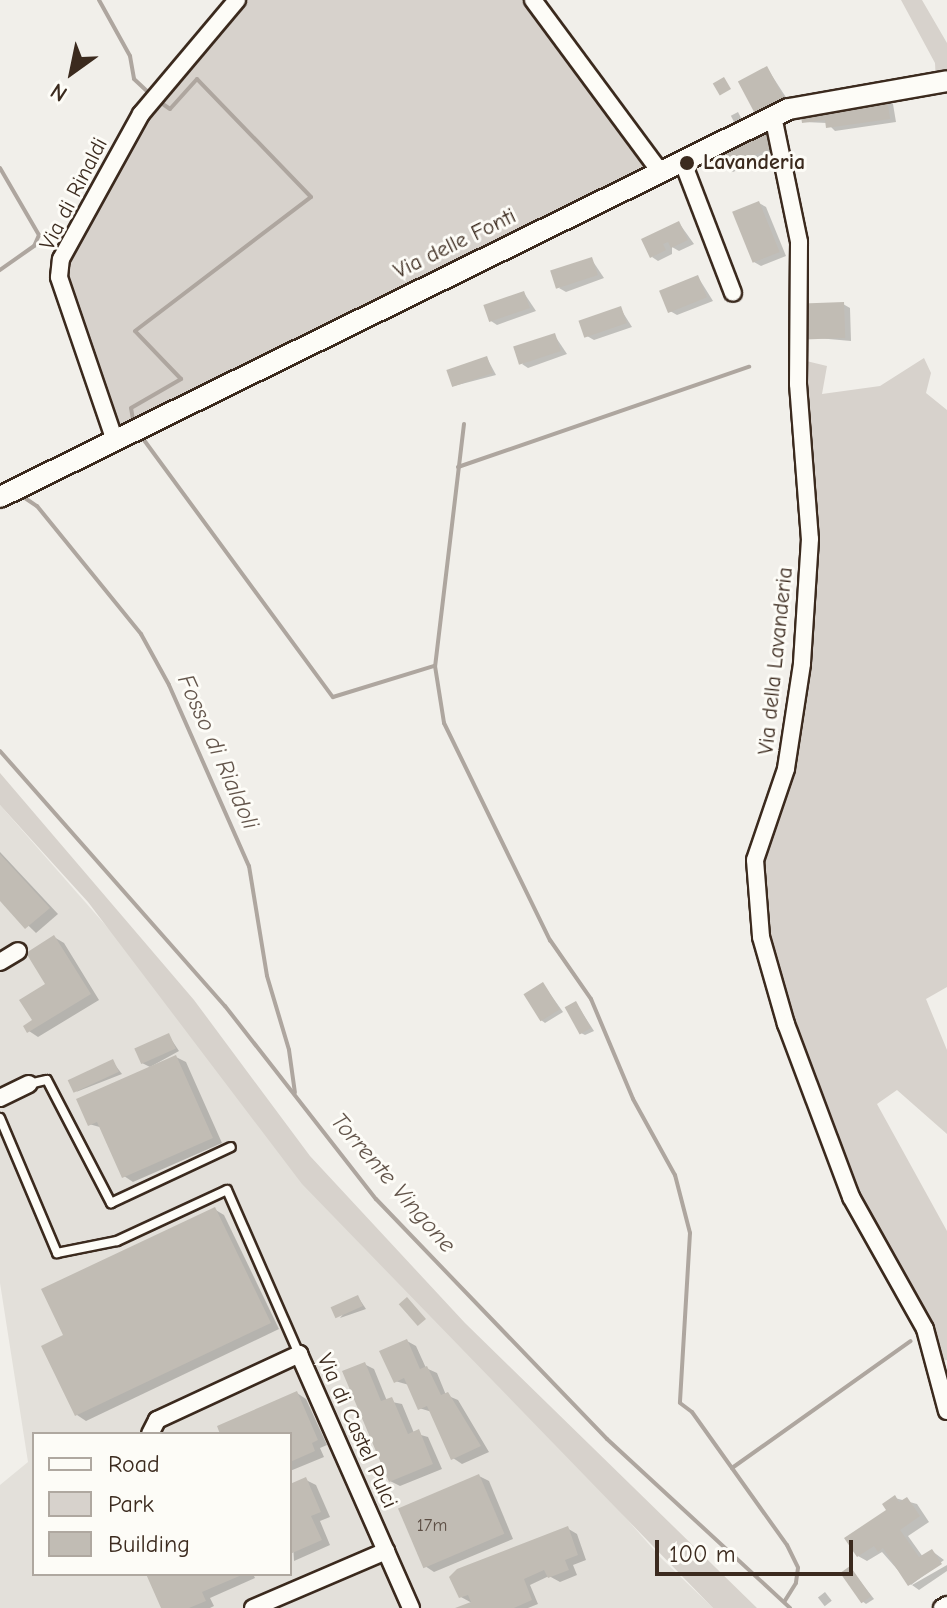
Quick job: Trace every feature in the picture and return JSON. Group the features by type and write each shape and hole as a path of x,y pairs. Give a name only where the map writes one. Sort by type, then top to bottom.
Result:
{"street":[{"name":"Via di Rinaldi","path":"114,438 59,277 61,259 141,114 237,0"},
{"path":"533,0 659,170"},
{"name":"Via delle Fonti","path":"0,497 114,438 773,116 947,81"},
{"name":"Via della Lavanderia","path":"773,116 799,242 798,384 810,539 802,664 786,769 755,860 761,937 786,1024 851,1197 925,1329 947,1411"},
{"path":"682,160 733,293"},
{"path":"0,962 18,951"},
{"path":"0,1098 29,1084"},
{"name":"Via di Castel Pulci","path":"151,1432 157,1420 299,1354 411,1608"},
{"path":"253,1608 386,1551"}],"lane":[{"path":"29,1084 47,1080 111,1203 231,1147"},
{"path":"0,1118 57,1253 117,1241 227,1190 299,1354"}],"shaded area":[{"path":"0,805 661,1558 713,1608 0,1608 0,1485 28,1462 0,1283"}],"green space":[{"path":"237,0 532,0 659,170 114,438 61,259 141,114"},
{"path":"901,0 922,0 947,43 947,81 936,83 935,63"},
{"path":"924,358 931,373 926,393 947,410 947,987 926,999 947,1050 947,1134 897,1090 877,1104 947,1231 947,1360 936,1362 851,1197 761,937 755,860 786,769 810,539 798,359 827,366 822,394 880,386"},
{"path":"0,773 194,1000 310,1156 465,1323 757,1608 713,1608 302,1184 88,902 0,805"}],"building":[{"path":"767,66 784,98 755,113 738,81"},
{"path":"724,77 731,89 720,96 713,84"},
{"path":"887,98 890,119 826,128 825,120 802,123 800,110"},
{"path":"770,123 779,145 722,168 713,146"},
{"path":"759,201 780,252 753,263 732,212"},
{"path":"679,221 688,240 671,248 668,242 663,244 666,250 650,258 641,239"},
{"path":"592,257 598,275 556,289 550,271"},
{"path":"698,275 707,297 668,313 659,291"},
{"path":"524,291 530,308 489,322 483,305"},
{"path":"844,302 845,338 804,339 803,303"},
{"path":"621,306 627,323 584,338 578,321"},
{"path":"555,333 561,351 519,365 513,347"},
{"path":"487,356 493,373 452,387 446,370"},
{"path":"0,854 50,908 25,929 0,901"},
{"path":"54,935 91,994 27,1033 23,1026 32,1020 19,1000 45,984 26,953"},
{"path":"543,982 560,1009 540,1021 523,994"},
{"path":"576,1001 591,1028 580,1034 565,1007"},
{"path":"169,1033 176,1049 141,1064 134,1048"},
{"path":"176,1055 213,1138 122,1178 97,1122 88,1126 76,1099"},
{"path":"113,1059 119,1072 74,1093 68,1080"},
{"path":"215,1207 271,1323 75,1416 41,1346 63,1335 41,1289"},
{"path":"358,1295 363,1306 335,1318 331,1307"},
{"path":"407,1297 426,1319 418,1326 399,1304"},
{"path":"407,1339 420,1369 427,1366 441,1395 448,1392 481,1446 451,1460 427,1406 418,1410 404,1378 394,1383 379,1351"},
{"path":"365,1362 381,1401 392,1397 408,1434 419,1429 433,1464 389,1482 342,1371"},
{"path":"297,1391 318,1440 312,1443 315,1451 292,1461 292,1432 219,1432 217,1426"},
{"path":"479,1474 504,1534 423,1568 398,1508"},
{"path":"306,1477 321,1512 311,1516 322,1540 292,1553 292,1483"},
{"path":"895,1495 899,1502 907,1497 920,1516 900,1530 919,1557 932,1549 942,1564 908,1586 883,1548 878,1552 874,1546 857,1557 844,1538 886,1510 882,1504"},
{"path":"568,1526 578,1555 565,1560 569,1570 548,1578 544,1570 524,1579 532,1600 514,1608 455,1608 471,1602 468,1595 459,1598 449,1577 457,1569"},
{"path":"850,1566 871,1596 861,1603 840,1573"},
{"path":"147,1576 239,1576 202,1592 206,1601 189,1608 161,1608"}],"waterway":[{"path":"99,0 130,56 134,79 150,94"},
{"path":"134,425 131,408 181,379 135,331 311,197 197,79 170,109 157,100"},
{"path":"589,196 650,166"},
{"path":"0,168 39,235 34,246 0,270"},
{"path":"458,467 749,367"},
{"path":"464,424 435,666 444,723 550,940 591,999 633,1099 675,1175 690,1233 680,1403 692,1412 787,1545 798,1568 796,1583 784,1602"},
{"path":"141,436 333,697 434,666"},
{"name":"Fosso di Rialdoli","path":"19,494 37,506 141,634 169,685 249,866 267,976 289,1050 295,1093"},
{"name":"Torrente Vingone","path":"0,751 225,1006 376,1199 607,1439 790,1608"},
{"path":"732,1468 911,1341"}],"place":[{"name":"Lavanderia","path":"687,163"}]}
